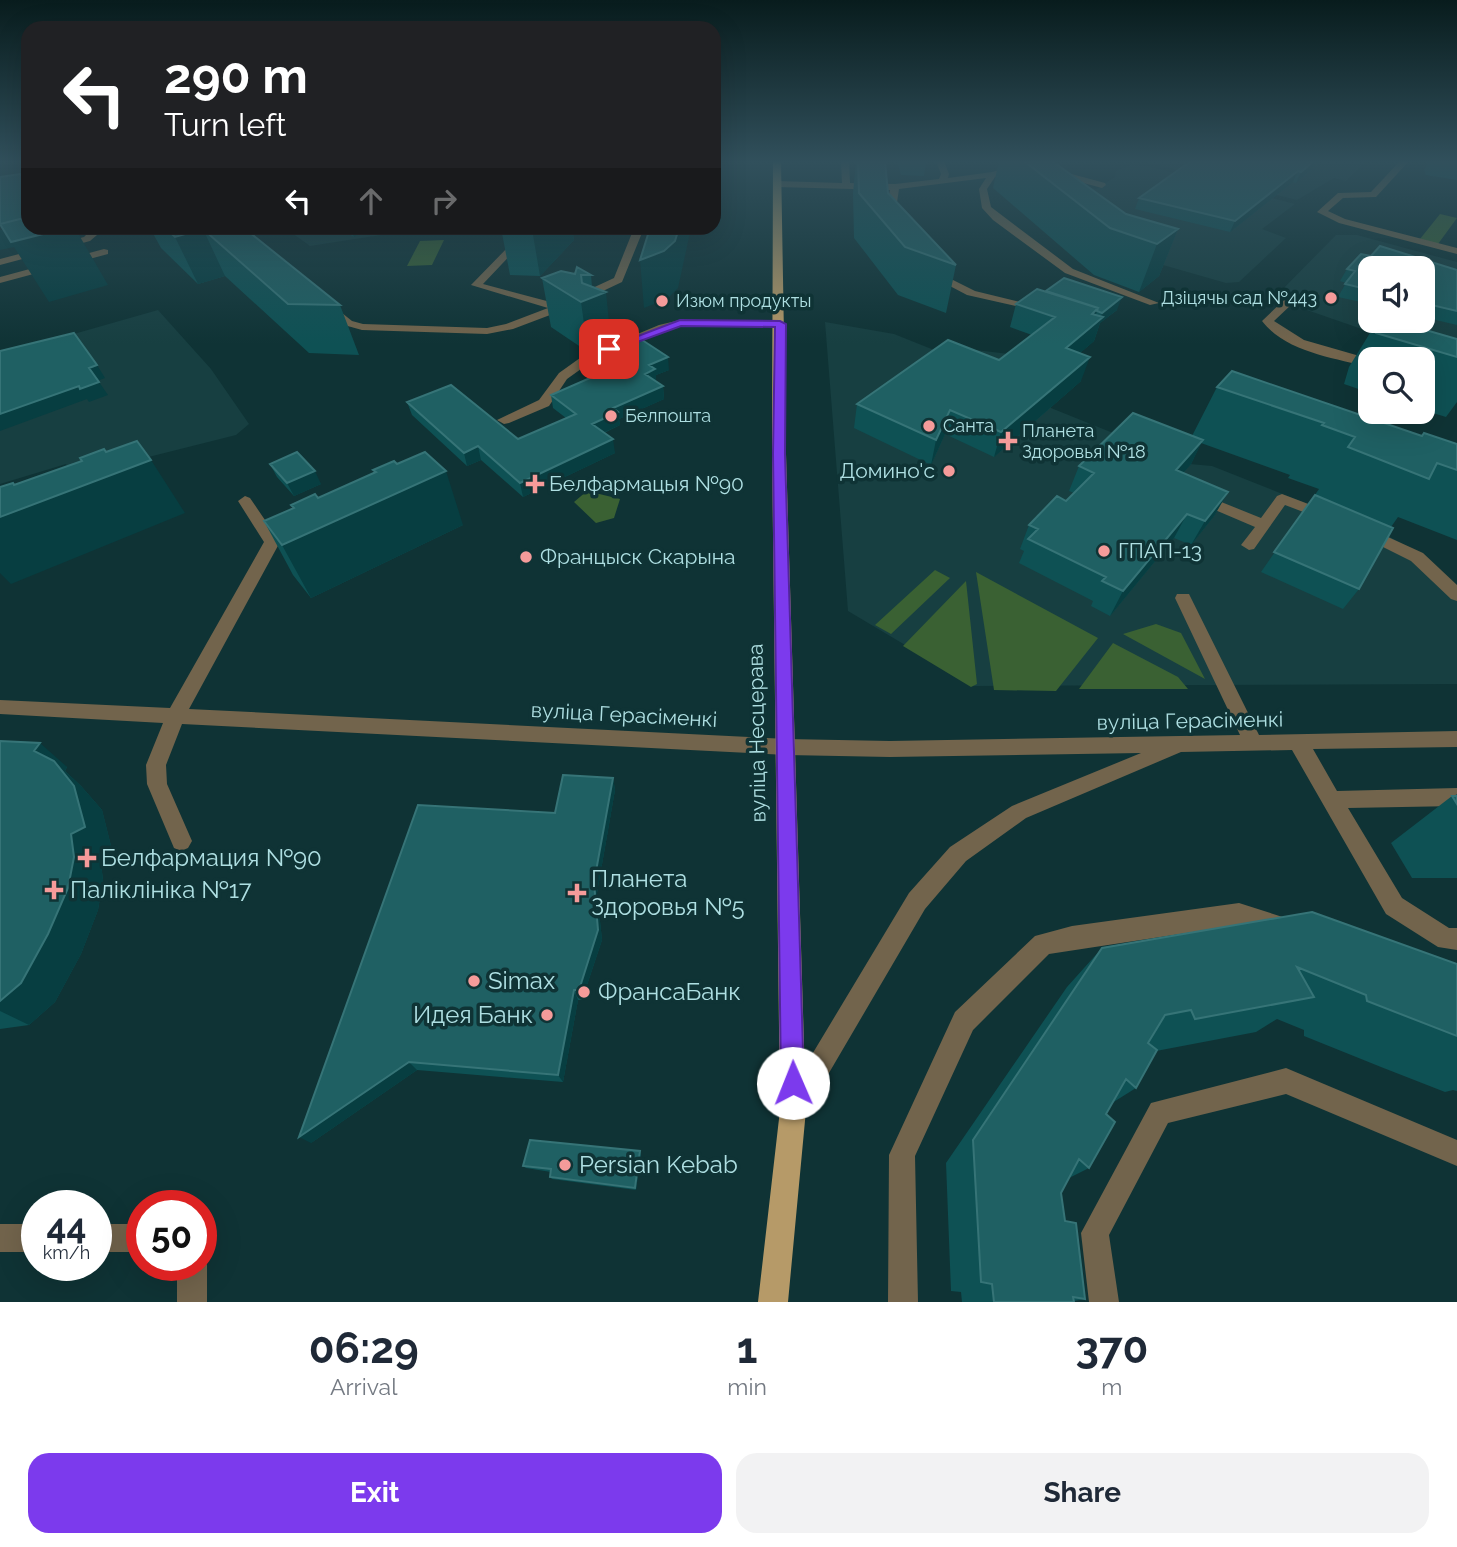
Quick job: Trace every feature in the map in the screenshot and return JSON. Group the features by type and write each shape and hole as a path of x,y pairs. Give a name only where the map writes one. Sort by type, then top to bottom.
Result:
{"main road":[{"name":"вуліца Несцерава","path":"773,1302 793,1110 779,454 778,222"}],"street":[{"path":"893,222 895,233"},
{"path":"1001,222 1069,271 1154,303"},
{"path":"1349,222 1457,251"},
{"path":"0,262 87,239 92,235"},
{"path":"511,235 515,245 476,285 559,308 578,318"},
{"path":"317,299 348,323 362,327 487,331 509,327 559,308 618,280 636,235"},
{"path":"0,280 104,252"},
{"path":"920,262 941,279 971,293 1033,306 1056,314"},
{"path":"1314,294 1288,302 1268,321 1274,331 1290,339 1358,359"},
{"path":"504,420 544,403 563,376 621,339 680,323 780,324"},
{"path":"1186,493 1264,525"},
{"path":"1249,545 1283,499 1384,540 1416,557 1457,595"},
{"path":"181,841 157,784 156,765 176,715 272,542 245,501"},
{"path":"1183,598 1253,742"},
{"name":"вуліца Герасіменкі","path":"0,707 787,747 1457,740"},
{"path":"1298,742 1394,906 1446,939 1457,939"},
{"path":"793,1110 917,901 958,854 1019,812 1184,744"},
{"path":"1331,800 1457,797"},
{"path":"903,1302 902,1155 964,1021 1043,944 1072,937 1239,914 1310,937"},
{"path":"1104,1302 1095,1233 1160,1112 1286,1081 1457,1153"},
{"path":"0,1238 21,1238"},
{"path":"192,1281 192,1302"}],"shaded area":[{"path":"1107,222 1272,222 1262,229 1286,238 1239,282 1226,283 1128,255"},
{"path":"295,235 381,235 310,246"},
{"name":"Дзіцячы сад №443","path":"1336,235 1357,235 1435,256 1358,256 1358,328 1304,309 1302,303 1278,294"},
{"name":"Дзіцячы сад №443","path":"1435,256 1457,262 1457,362 1435,354 1435,347 1414,347 1373,333 1435,333"},
{"path":"158,310 211,369 249,424 236,435 73,476 66,464 0,484 0,355"},
{"path":"825,322 894,334 949,356 959,348 1009,354 1051,408 1190,464 1212,466 1388,536 1425,556 1457,586 1457,684 974,686 848,611"}],"green space":[{"path":"1434,222 1454,222 1438,244 1420,239"},
{"path":"444,240 432,265 407,266 420,241"},
{"path":"587,491 620,499 614,518 596,523 574,502"},
{"path":"935,570 950,578 891,634 875,625"},
{"path":"976,572 1098,638 1056,691 994,690"},
{"path":"966,581 977,684 971,687 903,646"},
{"path":"1156,624 1181,633 1205,679 1123,634"},
{"path":"1113,643 1178,677 1188,689 1079,689"}],"building":[{"path":"21,222 21,235 39,235 11,242 0,224"},
{"path":"883,222 915,222 956,265 905,247"},
{"path":"1102,222 1153,222 1178,229 1157,244 1110,228"},
{"path":"210,235 253,235 340,305 288,304"},
{"path":"648,235 677,235 675,241 664,251 640,260"},
{"path":"1380,246 1412,256 1371,256"},
{"path":"1358,257 1358,287 1345,284 1355,271 1347,269"},
{"path":"1435,263 1457,270 1457,311 1435,306"},
{"path":"577,267 591,275 581,275 582,283 606,292 581,302 542,278 561,271 575,274"},
{"path":"1064,278 1122,297 1102,313 1097,311 1098,308 1046,291"},
{"path":"1037,289 1098,308 1092,314 1103,317 1066,348 1090,357 1001,432 950,410 936,440 857,404 948,340 999,360 1055,317 1016,304"},
{"path":"74,333 97,365 89,368 99,382 80,389 79,386 0,414 0,351"},
{"path":"1376,333 1435,333 1457,339 1457,357 1435,350 1435,347 1423,347"},
{"path":"633,334 668,357 649,365 655,369 645,374 663,386 613,408 618,412 592,424 613,439 520,483 478,446 464,453 407,402 451,385 518,439 576,414 551,395 613,368 609,365 619,361 600,348"},
{"path":"1232,371 1358,414 1358,424 1387,424 1457,444 1457,470 1437,463 1429,479 1348,447 1355,437 1322,425 1324,423 1217,387"},
{"path":"1133,413 1203,440 1176,470 1228,492 1205,521 1187,514 1123,591 1102,581 1106,577 1028,539 1038,529 1029,525 1057,496 1066,501 1094,473 1079,466"},
{"path":"137,441 151,460 0,517 0,487 13,483 14,485 82,461 80,458 104,449 106,452"},
{"path":"297,452 315,471 287,483 270,464"},
{"path":"425,452 446,471 282,545 264,521 294,508 291,505 315,494 318,498 376,472 373,470 394,461 397,464"},
{"path":"1315,495 1393,528 1359,589 1274,552"},
{"path":"0,741 40,743 34,751 54,761 74,786 85,827 71,834 74,857 68,888 48,934 21,983 0,1001"},
{"name":"Simax","path":"563,775 613,778 594,882 598,930 579,990 574,990 558,1075 409,1062 299,1137 418,805 555,813"},
{"path":"1312,912 1457,964 1457,1036 1367,1001 1366,995 1297,967 1314,997 1195,1019 1191,1010 1165,1015 1148,1043 1157,1050 1136,1088 1126,1079 1106,1114 1115,1122 1089,1168 1079,1159 1061,1193 1065,1221 1076,1223 1085,1299 1073,1297 1074,1302 994,1302 992,1284 981,1282 973,1140 1102,948"},
{"path":"530,1140 640,1151 635,1188 550,1177 551,1169 523,1166"}],"place":[{"name":"Дзіцячы сад №443","path":"1331,298"},
{"name":"Изюм продукты","path":"662,301"},
{"name":"Белпошта","path":"611,416"},
{"name":"Санта","path":"929,426"},
{"name":"Планета Здоровья №18","path":"1008,441"},
{"name":"Домино'c","path":"949,471"},
{"name":"Белфармацыя №90","path":"535,484"},
{"name":"ГПАП-13","path":"1104,551"},
{"name":"Францыск Скарына","path":"526,557"},
{"name":"Белфармация №90","path":"87,858"},
{"name":"Паліклініка №17","path":"54,890"},
{"name":"Планета Здоровья №5","path":"577,893"},
{"name":"Simax","path":"474,981"},
{"name":"ФрансаБанк","path":"584,992"},
{"name":"Идея Банк","path":"547,1015"},
{"name":"Persian Kebab","path":"565,1165"}],"route":[{"path":"609,349 680,323 780,324 779,454 793,1083"}]}
